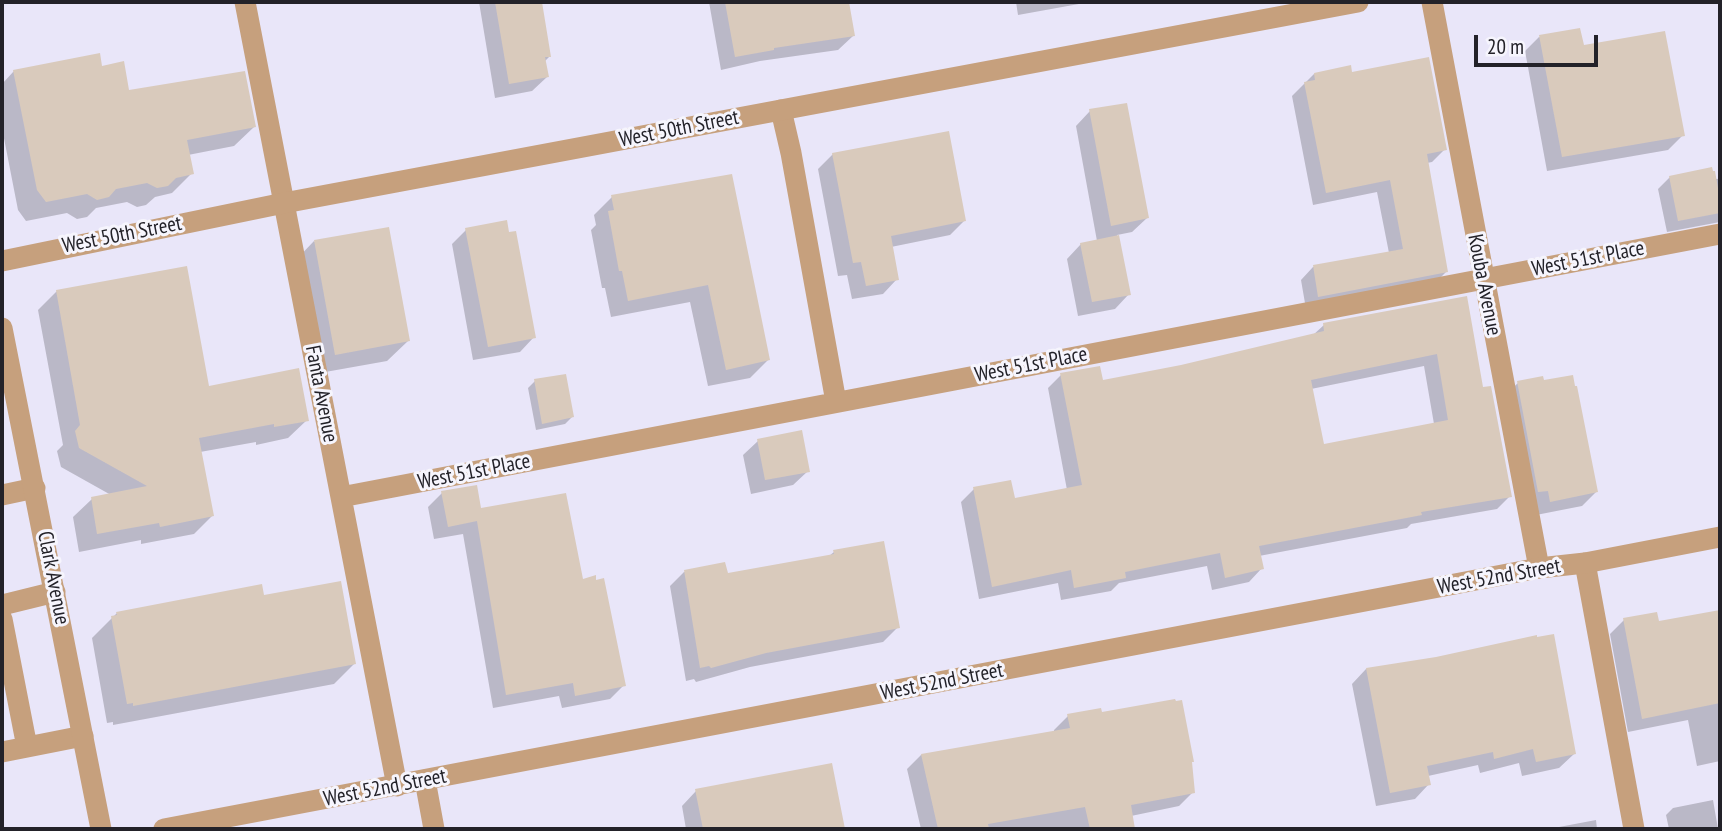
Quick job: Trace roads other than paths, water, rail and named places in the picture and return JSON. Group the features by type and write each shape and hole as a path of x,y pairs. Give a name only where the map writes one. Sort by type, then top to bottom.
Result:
{"street":[{"name":"Fanta Avenue","path":"245,2 397,786"},
{"name":"West 50th Street","path":"2,261 284,203 1358,2"},
{"name":"Kouba Avenue","path":"1432,2 1482,279 1539,568"},
{"path":"782,110 836,402"},
{"name":"West 51st Place","path":"341,497 1720,234"},
{"name":"Clark Avenue","path":"2,328 102,829"},
{"path":"2,495 35,488"},
{"name":"West 52nd Street","path":"164,829 1539,568 1585,563 1720,537"},
{"path":"1585,563 1634,829"},
{"path":"2,605 55,592"},
{"path":"2,618 27,747"},
{"path":"2,752 83,736"},
{"path":"425,780 434,829"}]}
